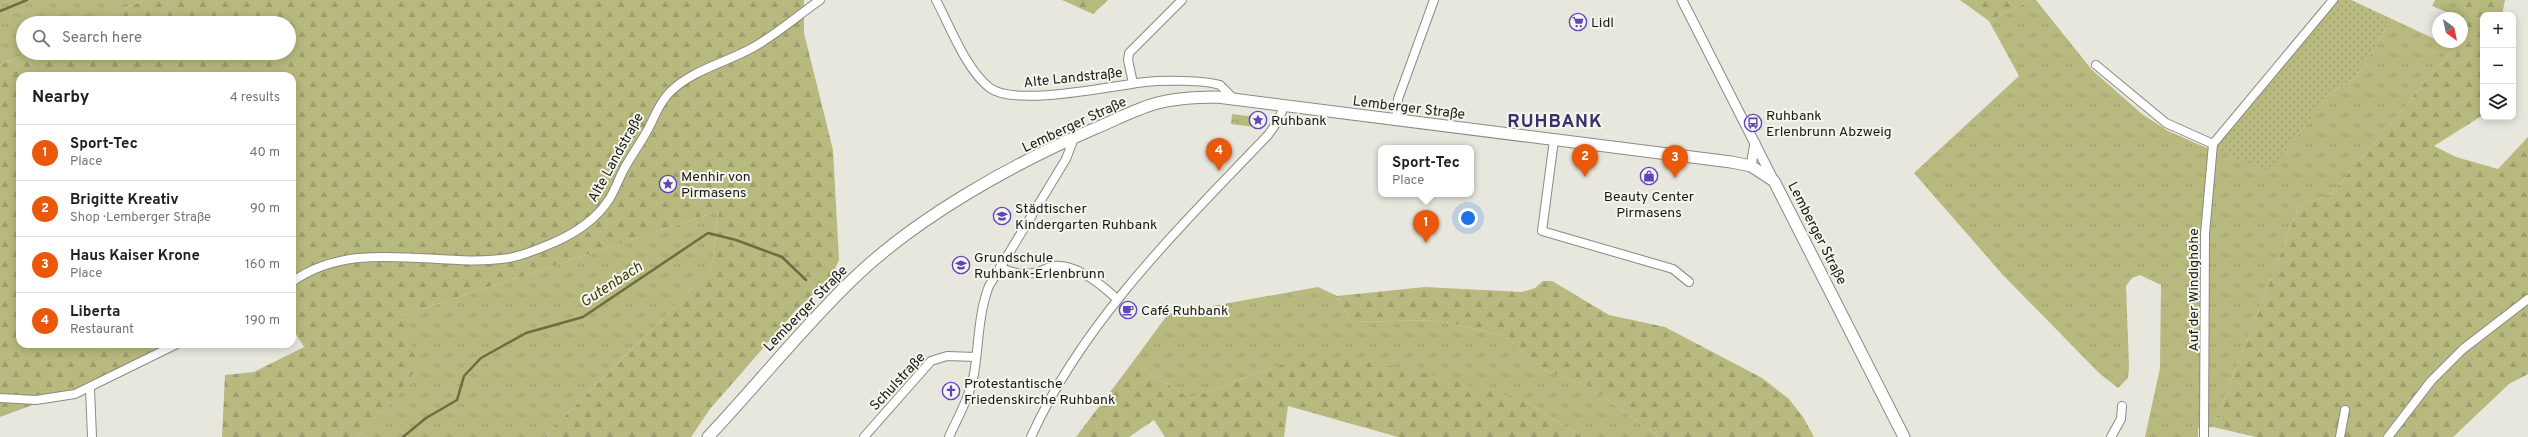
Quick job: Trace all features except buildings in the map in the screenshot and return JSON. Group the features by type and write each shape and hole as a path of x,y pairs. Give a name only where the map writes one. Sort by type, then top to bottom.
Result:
{"main road":[{"name":"Lemberger Straße","path":"708,437 815,317 858,274 893,244 963,198 1074,138 1153,105 1188,98 1233,98 1284,106 1751,166 1774,181 1904,437"}],"street":[{"name":"Alte Landstraße","path":"296,280 317,267 358,259 384,256 478,260 509,258 555,242 589,221 604,206 648,129 659,104 671,91 696,73 766,40 820,0"},
{"name":"Alte Landstraße","path":"936,0 968,61 982,81 996,92 1014,95 1033,95 1161,81 1213,83 1225,88 1233,98"},
{"path":"1133,83 1128,60 1129,53 1182,0"},
{"path":"1396,120 1398,99 1434,0"},
{"path":"1682,0 1774,181"},
{"path":"2096,65 2135,100 2166,123 2213,144 2333,0"},
{"path":"1031,437 1063,377 1100,320 1117,299 1268,135 1278,121 1284,106"},
{"path":"949,437 969,391 976,357 983,303 1000,266 1066,159 1074,138"},
{"path":"1554,140 1542,230 1673,269 1689,282"},
{"path":"1751,166 1755,143"},
{"name":"Auf der Windighöhe","path":"2204,437 2205,234 2213,144"},
{"path":"1000,266 1014,274 1021,274 1039,272 1053,266 1064,266 1090,279 1117,299"},
{"path":"2388,437 2431,381 2463,349 2528,299"},
{"path":"0,398 36,400 60,397 90,388 169,348"},
{"name":"Schulstraße","path":"864,437 931,361 947,356 976,357"},
{"path":"90,388 92,437"},
{"path":"2110,437 2121,418 2122,406"},
{"path":"2340,437 2345,410"}],"green space":[{"path":"0,0 144,0 109,16 16,16 16,58 0,65"},
{"path":"144,0 804,0 804,33 833,150 839,260 829,281 797,309 710,409 691,437 544,437 711,270 719,211 401,316 419,366 388,406 356,437 222,437 225,375 254,372 304,347 296,334 296,72 16,72 16,348 161,348 92,383 0,417 0,65 16,58 16,60 296,60 296,16 109,16"},
{"path":"1062,0 1108,0 1093,14"},
{"path":"1960,0 2031,0 1989,21"},
{"path":"2031,0 2036,0 2092,70 2142,114 2168,131 2216,152 2283,155 2330,93 2355,78 2392,19 2432,38 2432,48 2454,48 2331,194 2299,206 2213,427 2198,428 2198,437 2145,437 2160,368 2161,285 2140,275 2132,278 2126,286 2129,367 2128,378 2118,388 2099,373 2003,275 1914,173 2019,76 1989,21"},
{"path":"2337,0 2351,0 2392,19 2355,78 2330,93 2283,155 2267,170 2216,152 2216,144"},
{"path":"2435,0 2467,0 2465,12 2447,12 2432,6"},
{"path":"2467,0 2505,0 2503,12 2480,12 2480,117 2434,146 2456,157 2498,169 2528,137 2528,374 2509,384 2453,437 2256,437 2213,427 2299,206 2331,194 2454,48 2468,48 2468,12 2465,12"},
{"path":"1232,114 1256,117 1255,127 1231,124"},
{"path":"719,211 711,270 544,437 356,437 388,406 401,316"},
{"path":"1543,281 1552,281 1609,315 1665,327 1762,378 1789,399 1803,417 1814,437 1659,437 1590,387 1542,369 1505,336 1437,320 1351,322 1337,296 1425,287 1522,292 1535,288"},
{"path":"1318,287 1337,296 1351,322 1437,320 1505,336 1542,369 1590,387 1659,437 1582,437 1524,400 1289,362 1190,398 1132,363 1168,314"},
{"path":"1345,358 1418,371 1524,400 1582,437 1398,437 1288,406 1284,437 1165,437 1154,420 1129,437 1076,437 1132,363 1190,398 1289,362"}],"waterway":[{"path":"0,11 27,0"},
{"name":"Gutenbach","path":"403,437 426,418 457,400 464,376 481,358 526,333 583,317 708,233 736,240 782,257 806,280"}],"place":[{"name":"Lidl","path":"1578,22"},
{"name":"Ruhbank","path":"1258,120"},
{"name":"Ruhbank Erlenbrunn Abzweig","path":"1753,123"},
{"name":"Liberta","path":"1219,171"},
{"name":"Beauty Center Pirmasens","path":"1649,176"},
{"name":"Brigitte Kreativ","path":"1585,177"},
{"name":"Haus Kaiser Krone","path":"1675,178"},
{"name":"Menhir von Pirmasens","path":"668,184"},
{"name":"Städtischer Kindergarten Ruhbank","path":"1002,216"},
{"name":"Sport-Tec","path":"1426,243"},
{"name":"Grundschule Ruhbank-Erlenbrunn","path":"961,265"},
{"name":"Café Ruhbank","path":"1128,310"},
{"name":"Protestantische Friedenskirche Ruhbank","path":"951,391"}],"district":[{"name":"RUHBANK","path":"1555,121"}]}
